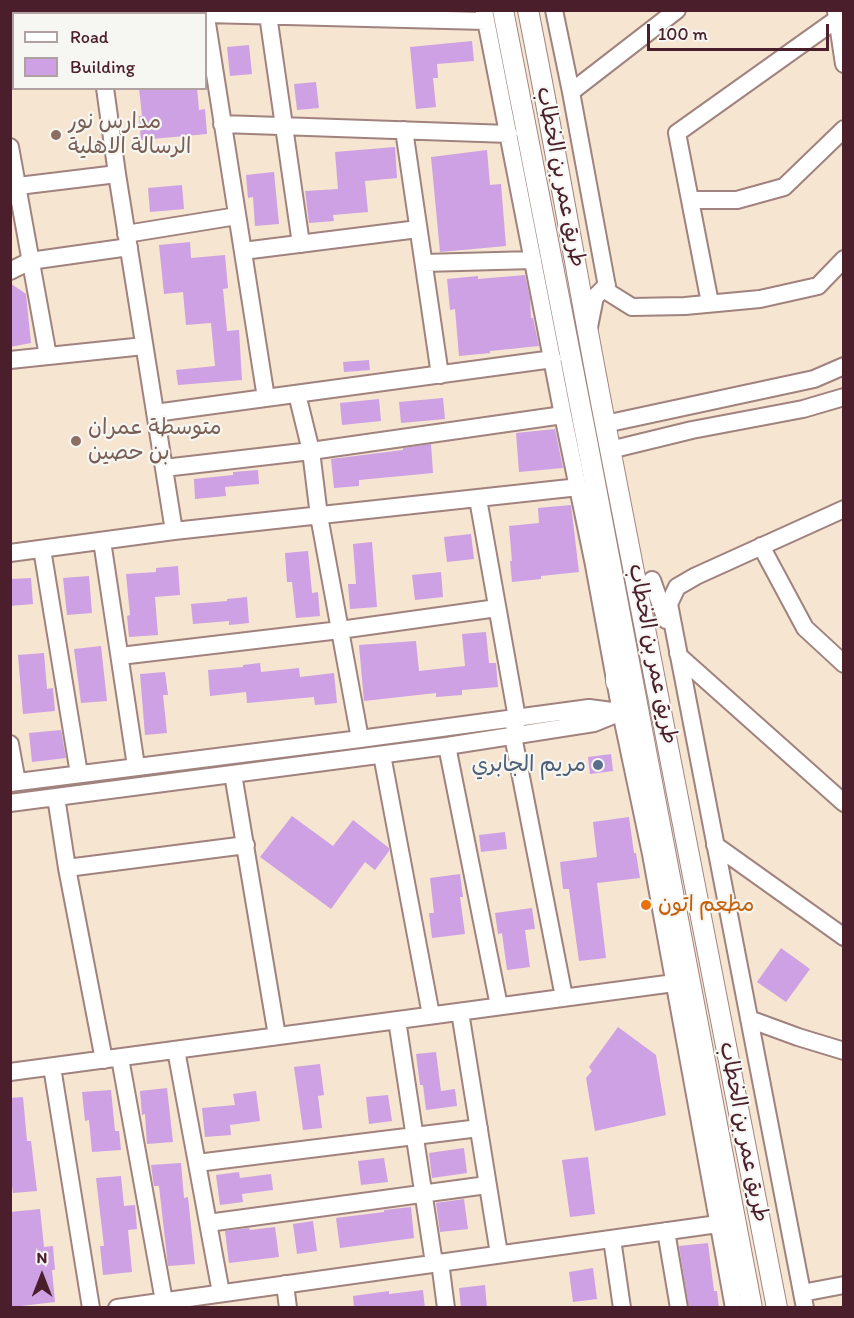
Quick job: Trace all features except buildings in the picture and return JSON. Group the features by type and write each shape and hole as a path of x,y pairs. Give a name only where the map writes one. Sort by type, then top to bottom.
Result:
{"main road":[{"name":"طريق عمر بن الخطاب","path":"528,10 610,450 643,577 777,1308"},
{"name":"طريق عمر بن الخطاب","path":"491,14 618,602 752,1308"},
{"path":"616,682 618,602"}],"street":[{"path":"71,10 170,12"},
{"path":"554,10 608,292 632,307 685,306 760,299 818,286 843,259"},
{"path":"571,93 657,17 677,10"},
{"path":"207,15 491,14 509,134 621,712 651,854 734,1308"},
{"path":"268,15 301,244"},
{"path":"710,303 677,133 837,15 843,64"},
{"path":"207,22 266,398"},
{"path":"105,90 174,531"},
{"path":"222,124 509,134"},
{"path":"690,200 737,200 784,187 843,129"},
{"path":"404,130 440,375"},
{"path":"554,144 580,138"},
{"path":"10,147 14,187 48,356"},
{"path":"14,187 117,174"},
{"path":"10,271 30,261 237,216"},
{"path":"243,251 418,229"},
{"path":"424,263 533,260"},
{"path":"588,330 596,297 607,285"},
{"path":"10,360 144,346"},
{"path":"155,413 553,359"},
{"path":"605,424 814,379 843,366"},
{"path":"297,394 311,451 320,516 360,739"},
{"path":"610,450 692,430 803,409 843,397"},
{"path":"164,468 311,451 563,415"},
{"path":"10,554 174,531 579,487"},
{"path":"478,499 517,718 513,736 564,997"},
{"path":"843,509 696,576 676,587 669,604 803,1300 843,1285"},
{"path":"102,541 136,766"},
{"path":"761,546 805,628 843,664"},
{"path":"42,549 79,774"},
{"path":"643,577 676,587"},
{"path":"643,577 679,656 843,803"},
{"path":"120,656 340,630 497,608"},
{"path":"10,744 14,783 589,708 621,712"},
{"path":"10,803 447,746 594,723 621,712"},
{"path":"447,746 499,1006"},
{"path":"382,755 431,1015"},
{"path":"233,774 278,1036"},
{"path":"56,797 67,868 112,1059 164,1301"},
{"path":"67,868 246,845"},
{"path":"715,845 843,937"},
{"path":"10,1072 674,983"},
{"path":"460,1012 499,1254"},
{"path":"749,1019 843,1051"},
{"path":"397,1020 424,1193 446,1308"},
{"path":"177,1050 221,1293"},
{"path":"686,1053 707,1072"},
{"path":"52,1067 91,1308"},
{"path":"197,1163 478,1128"},
{"path":"208,1223 487,1185"},
{"path":"117,1308 718,1224"},
{"path":"666,1231 679,1308"},
{"path":"612,1239 622,1308"},
{"path":"285,1284 288,1308"}],"place":[{"name":"مدارس نور الرسالة الاهلية","path":"56,135"},
{"name":"متوسطة عمران بن حصين","path":"76,441"},
{"name":"مريم الجابري","path":"598,765"},
{"name":"مطعم اتون","path":"646,905"}]}
